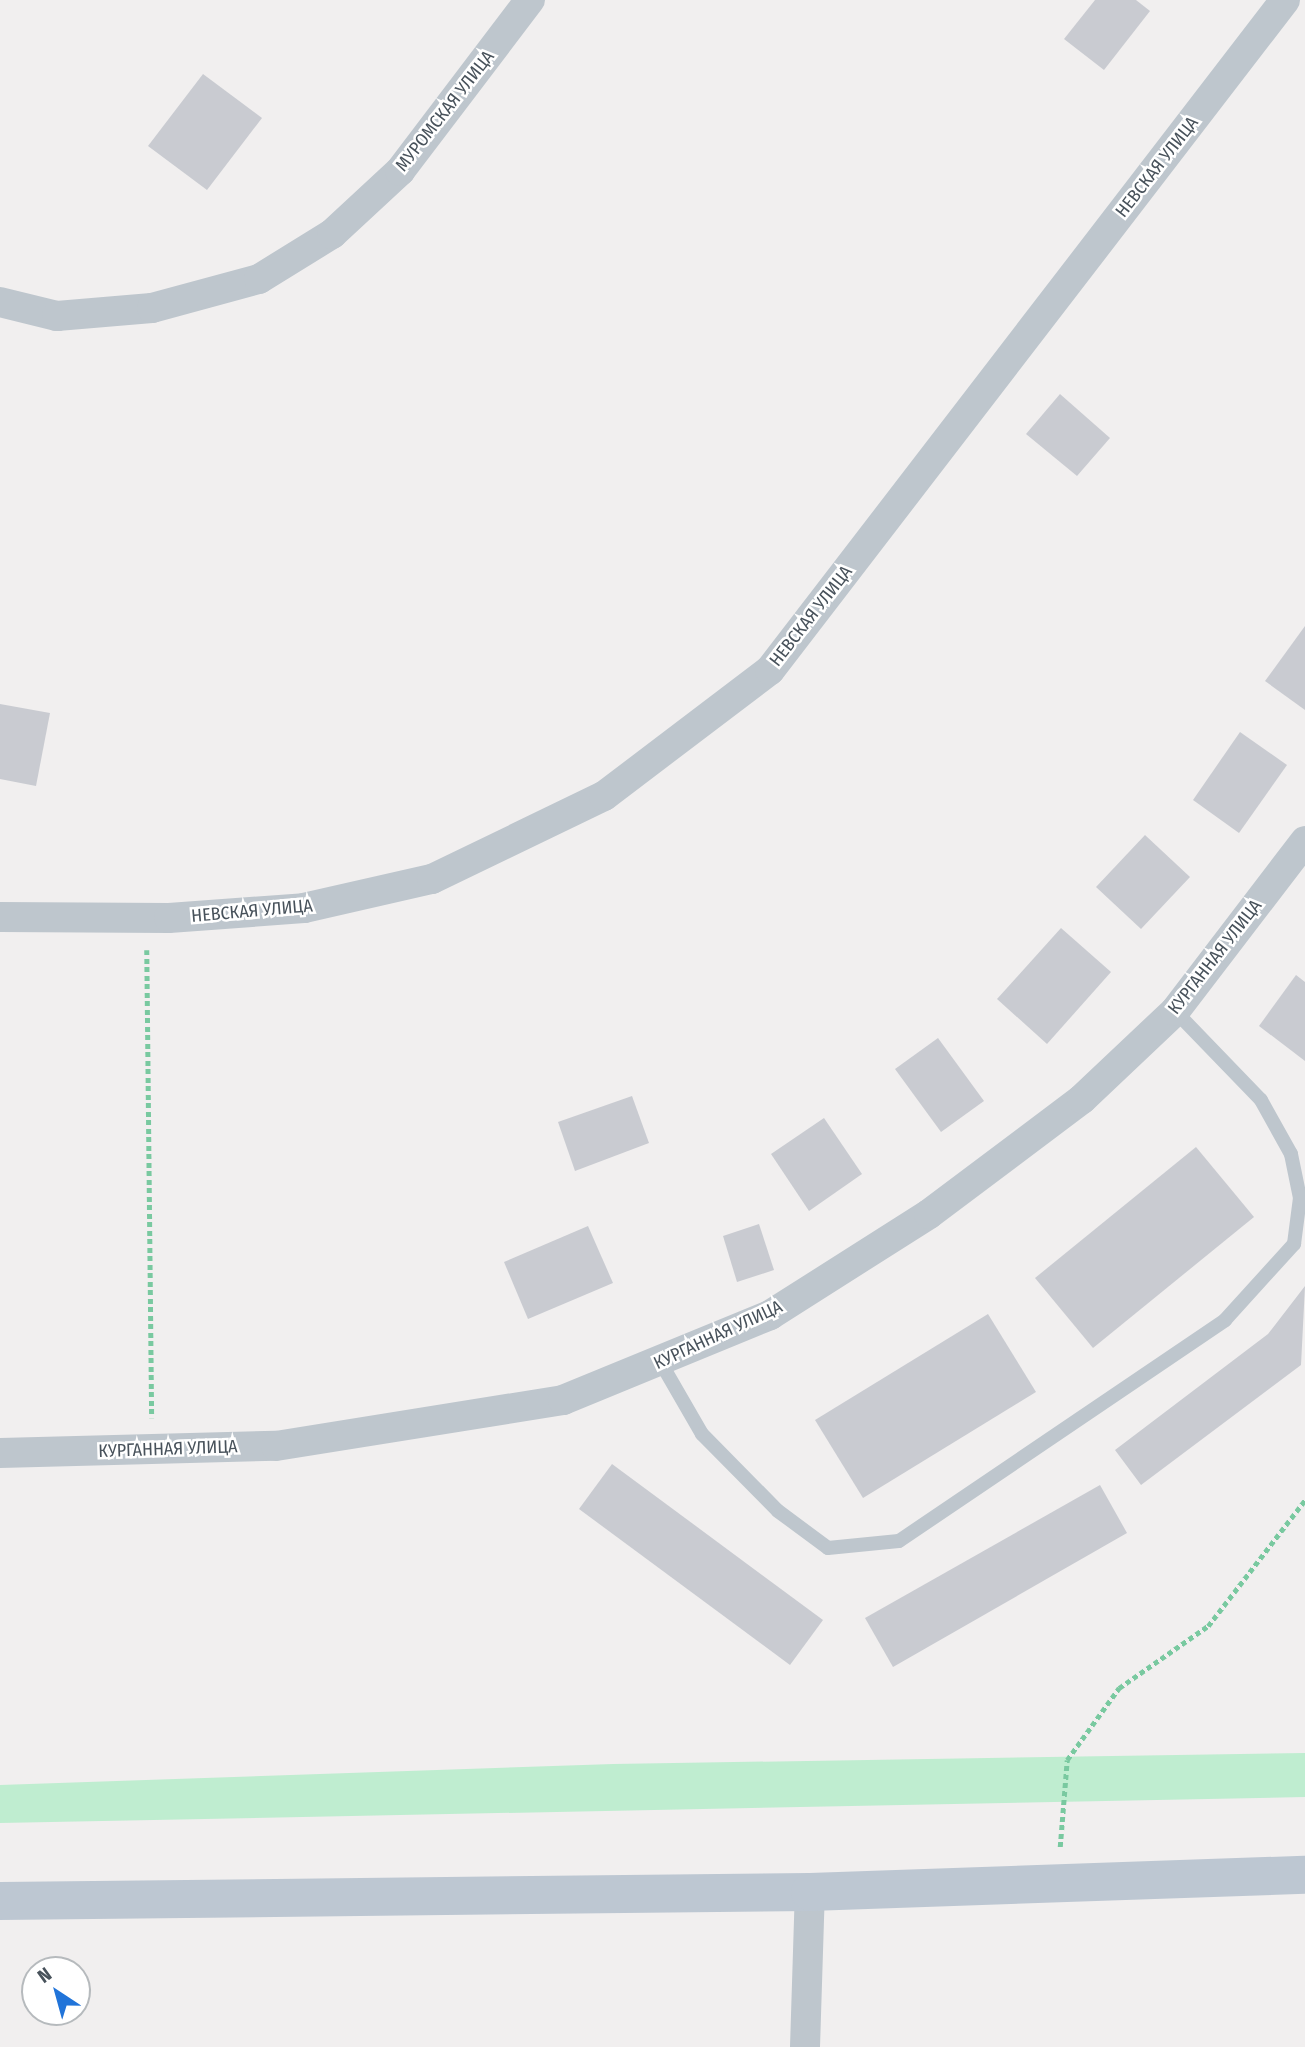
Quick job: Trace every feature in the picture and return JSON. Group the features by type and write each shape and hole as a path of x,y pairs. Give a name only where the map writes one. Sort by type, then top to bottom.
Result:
{"street":[{"name":"МУРОМСКАЯ УЛИЦА","path":"0,302 57,316 98,313 152,308 259,279 332,234 400,171 530,0"},
{"name":"НЕВСКАЯ УЛИЦА","path":"0,918 146,918 304,908 432,879 604,796 770,670 1285,0"},
{"name":"КУРГАННАЯ УЛИЦА","path":"0,1453 276,1446 563,1400 661,1363 770,1315 929,1213 1082,1100 1175,1011 1305,841"},
{"path":"0,1901 810,1892 1066,1880 1305,1875"},
{"path":"805,2047 810,1892"}],"lane":[{"path":"661,1363 702,1434 778,1511 828,1548 899,1541 1214,1328 1294,1244 1300,1198 1291,1154 1261,1100 1175,1011"}],"path":[{"path":"146,918 153,1450"},
{"path":"1066,1880 1057,1830 1067,1760 1119,1688 1208,1626 1305,1500"}],"green space":[{"path":"1305,1753 1305,1797 0,1823 0,1785 613,1764"}],"building":[{"path":"1095,0 1136,0 1150,11 1104,70 1064,39"},
{"path":"203,74 262,118 207,190 148,146"},
{"path":"1060,394 1110,438 1077,476 1026,434"},
{"path":"1305,626 1305,710 1265,681"},
{"path":"0,704 50,713 36,786 0,779"},
{"path":"1240,732 1287,765 1239,833 1193,800"},
{"path":"1145,835 1190,877 1141,929 1096,887"},
{"path":"1061,928 1111,972 1047,1044 997,999"},
{"path":"1296,975 1305,982 1305,1061 1259,1026"},
{"path":"938,1038 984,1101 941,1132 895,1069"},
{"path":"632,1096 649,1143 575,1171 558,1122"},
{"path":"824,1118 862,1174 809,1211 771,1154"},
{"path":"1196,1147 1254,1217 1093,1348 1035,1278"},
{"path":"759,1224 774,1270 737,1282 723,1236"},
{"path":"588,1226 613,1283 528,1319 504,1262"},
{"path":"1305,1286 1301,1365 1141,1485 1115,1450 1268,1334"},
{"path":"988,1314 1036,1392 863,1498 815,1420"},
{"path":"612,1464 823,1620 790,1665 579,1509"},
{"path":"1100,1485 1127,1533 893,1667 865,1618"}]}
